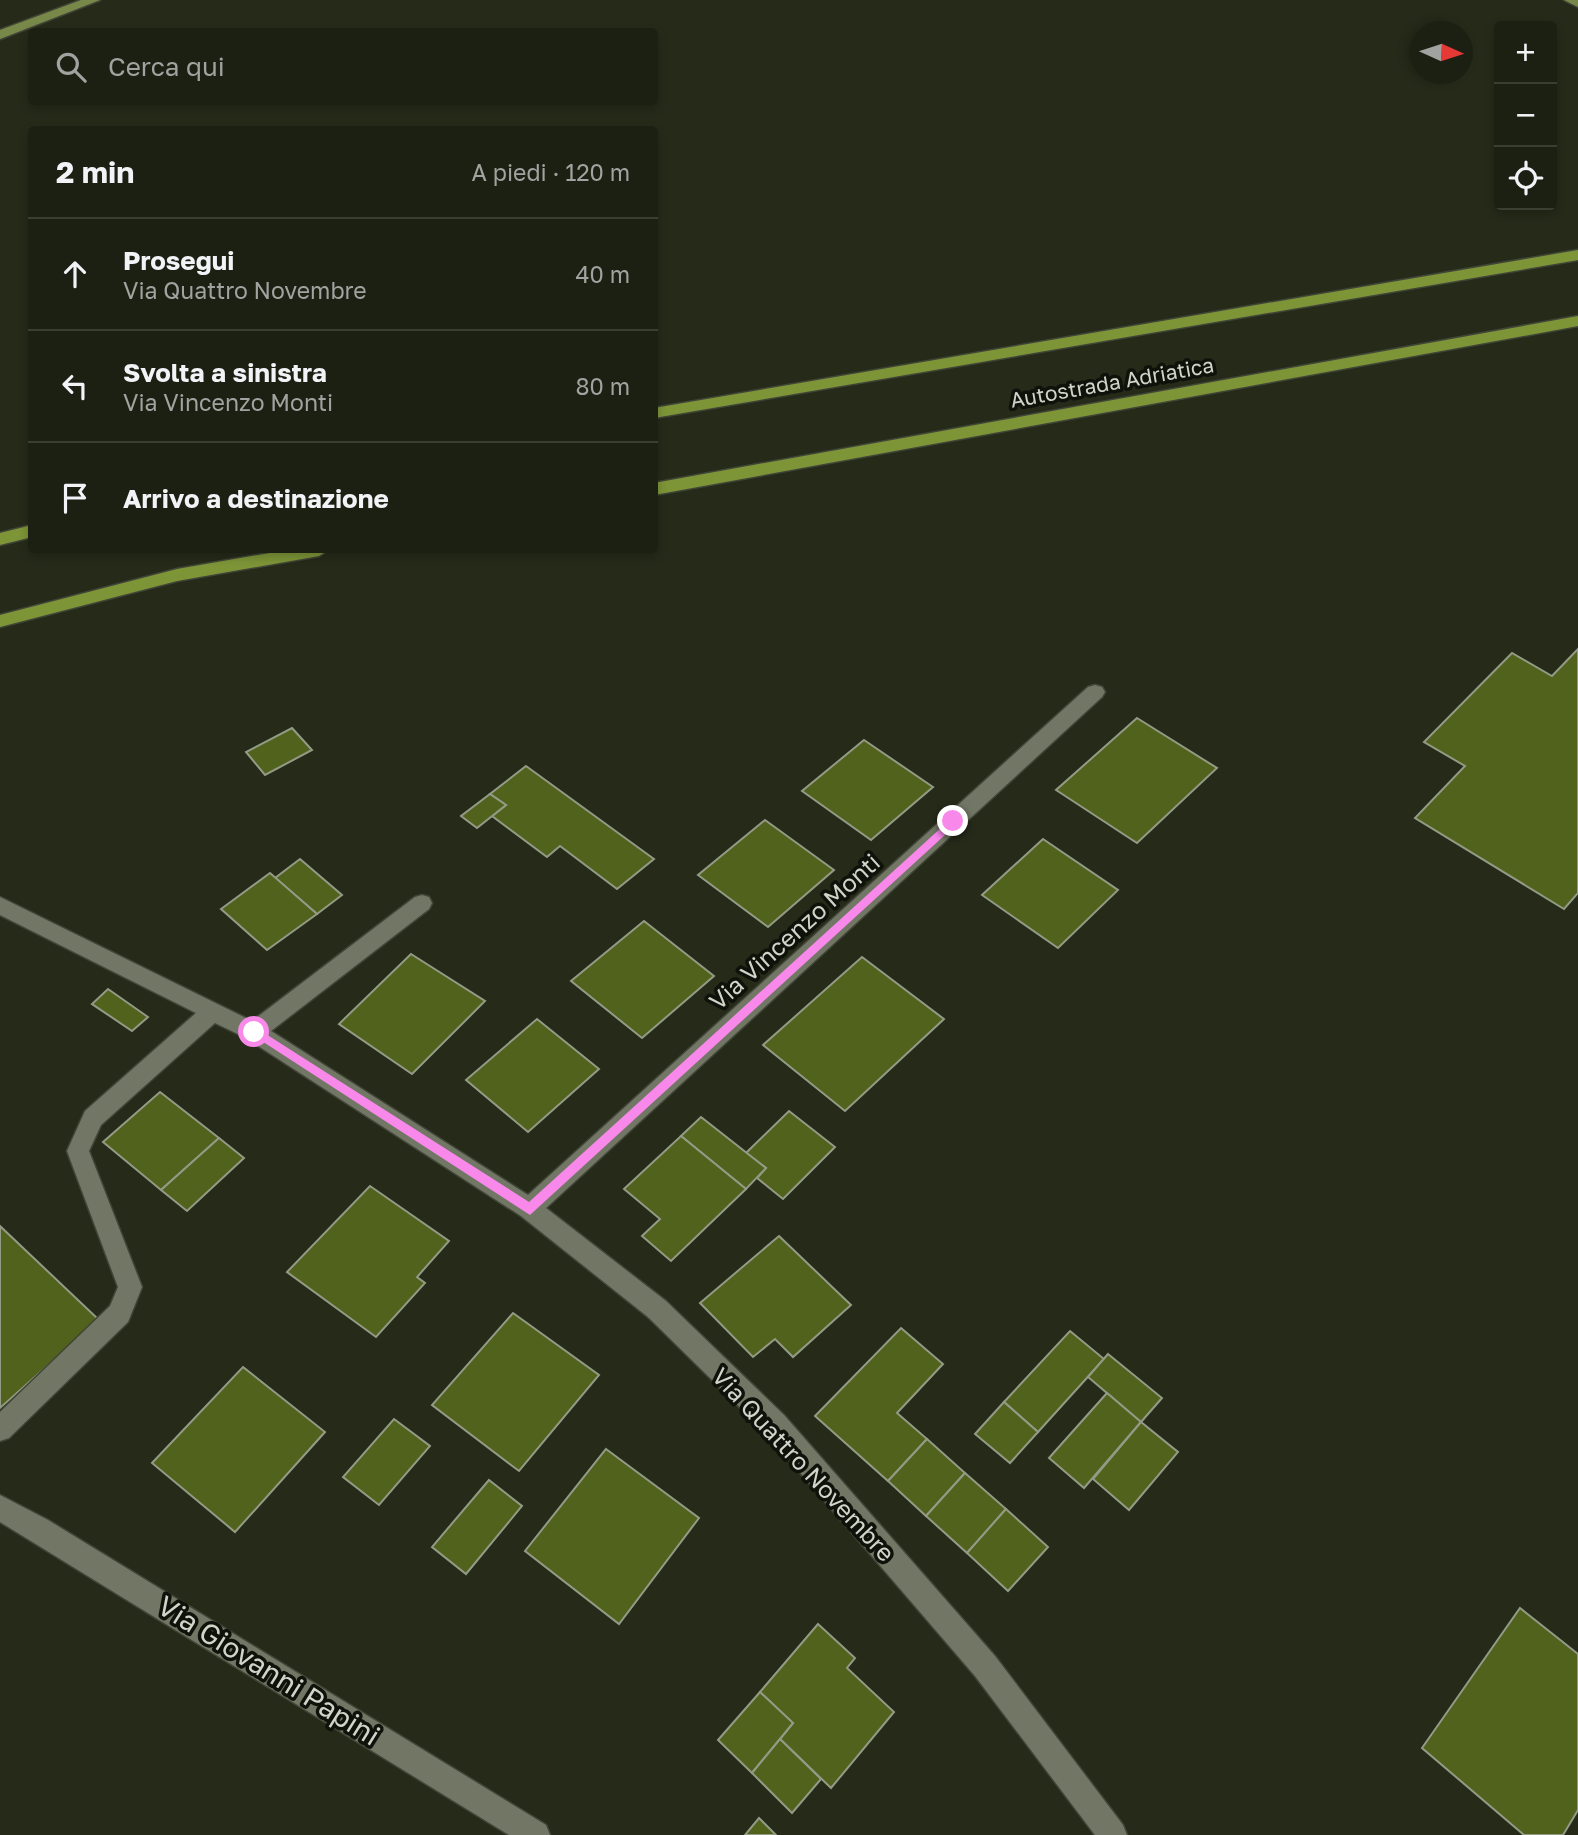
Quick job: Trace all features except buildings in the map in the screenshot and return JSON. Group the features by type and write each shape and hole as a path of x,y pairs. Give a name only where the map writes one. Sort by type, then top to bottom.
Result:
{"highway":[{"name":"Autostrada Adriatica","path":"658,412 1578,255"},
{"name":"Autostrada Adriatica","path":"658,488 1578,321"},
{"path":"0,539 28,532"},
{"path":"0,621 177,575 303,553"}],"main road":[{"path":"0,35 93,0"},
{"path":"1571,0 1578,3"}],"street":[{"name":"Via Vincenzo Monti","path":"530,1209 1094,692"},
{"path":"254,1032 422,903"},
{"name":"Via Quattro Novembre","path":"0,905 254,1032 530,1209 657,1310 775,1424 985,1666 1113,1835"},
{"path":"0,1429 119,1314 130,1287 78,1151 93,1118 213,1011"},
{"name":"Via Giovanni Papini","path":"0,1508 51,1536 536,1835"}],"route":[{"path":"254,1032 530,1209 953,821"}]}
